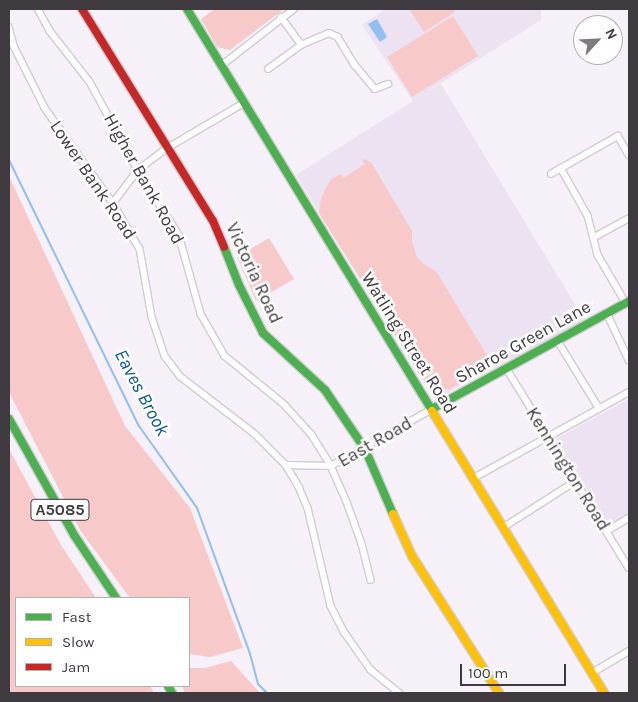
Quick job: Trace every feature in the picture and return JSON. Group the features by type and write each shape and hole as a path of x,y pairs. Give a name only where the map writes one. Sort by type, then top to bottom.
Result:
{"main road":[{"name":"Victoria Road","path":"82,9 213,221 239,285 263,333 325,390 365,448 412,556 499,693"},
{"name":"Watling Street Road","path":"187,9 504,526 604,693"},
{"name":"Sharoe Green Lane","path":"432,409 628,302"},
{"name":"A5085","path":"9,419 74,535 115,597"}],"street":[{"name":"Higher Bank Road","path":"38,9 50,31 90,82 138,170 180,235 201,314 225,356 285,405 312,435 331,466 353,519 371,580"},
{"path":"221,66 281,17 294,9"},
{"path":"281,17 301,45"},
{"name":"Lower Bank Road","path":"9,26 14,46 45,108 113,203 140,249 152,317 165,356 181,377 254,433 286,465 299,487 308,508 331,606 345,633 371,670 399,693"},
{"path":"268,70 301,45 329,33 338,37 355,65 375,89 388,84"},
{"path":"113,203 138,170 169,147 244,103"},
{"path":"552,174 618,136 629,155"},
{"path":"561,168 588,216 595,237 598,255 628,302"},
{"path":"595,237 629,218"},
{"path":"608,313 629,360"},
{"path":"558,341 600,408"},
{"name":"Kennington Road","path":"507,369 629,568"},
{"path":"474,478 629,392"},
{"name":"East Road","path":"286,465 331,466 432,409"},
{"path":"504,526 576,481"},
{"path":"607,531 629,518"},
{"path":"592,673 629,651"}],"shaded area":[{"path":"215,9 284,9 230,50 217,47 201,19"},
{"path":"386,9 541,9 541,20 425,93 441,84 585,321 441,396 430,391 296,175 413,101 362,25"},
{"path":"409,9 454,9 455,12 424,32"},
{"path":"453,16 478,56 412,97 387,57"},
{"path":"362,159 371,162 412,231 412,242 417,257 425,265 436,271 493,365 448,390 447,388 439,393 430,391 319,213 321,198 330,180 341,174 343,178 365,164"},
{"path":"9,176 125,426 190,508 243,648 210,657 190,654 190,597 129,597 80,530 9,392"},
{"path":"269,238 294,279 256,301 237,257"},
{"path":"629,399 629,516 609,528 555,439"},
{"path":"9,449 61,545 95,597 15,597 15,687 151,687 154,693 9,693"},
{"path":"231,661 260,693 185,693 182,687 190,687 190,668 205,668"}],"water":[{"path":"377,19 387,37 380,42 368,24"}],"waterway":[{"name":"Eaves Brook","path":"9,160 139,426 197,508 250,654 258,684 267,693"}],"traffic: fast":[{"path":"187,9 432,411"},
{"path":"224,247 239,285 263,333 325,390 365,449 393,514"},
{"path":"432,409 629,301"},
{"path":"9,419 74,535 115,597"},
{"path":"169,687 172,693"}],"traffic: slow":[{"path":"432,411 604,693"},
{"path":"393,514 412,556 499,693"}],"traffic: jam":[{"path":"82,9 213,221 224,247"}]}
